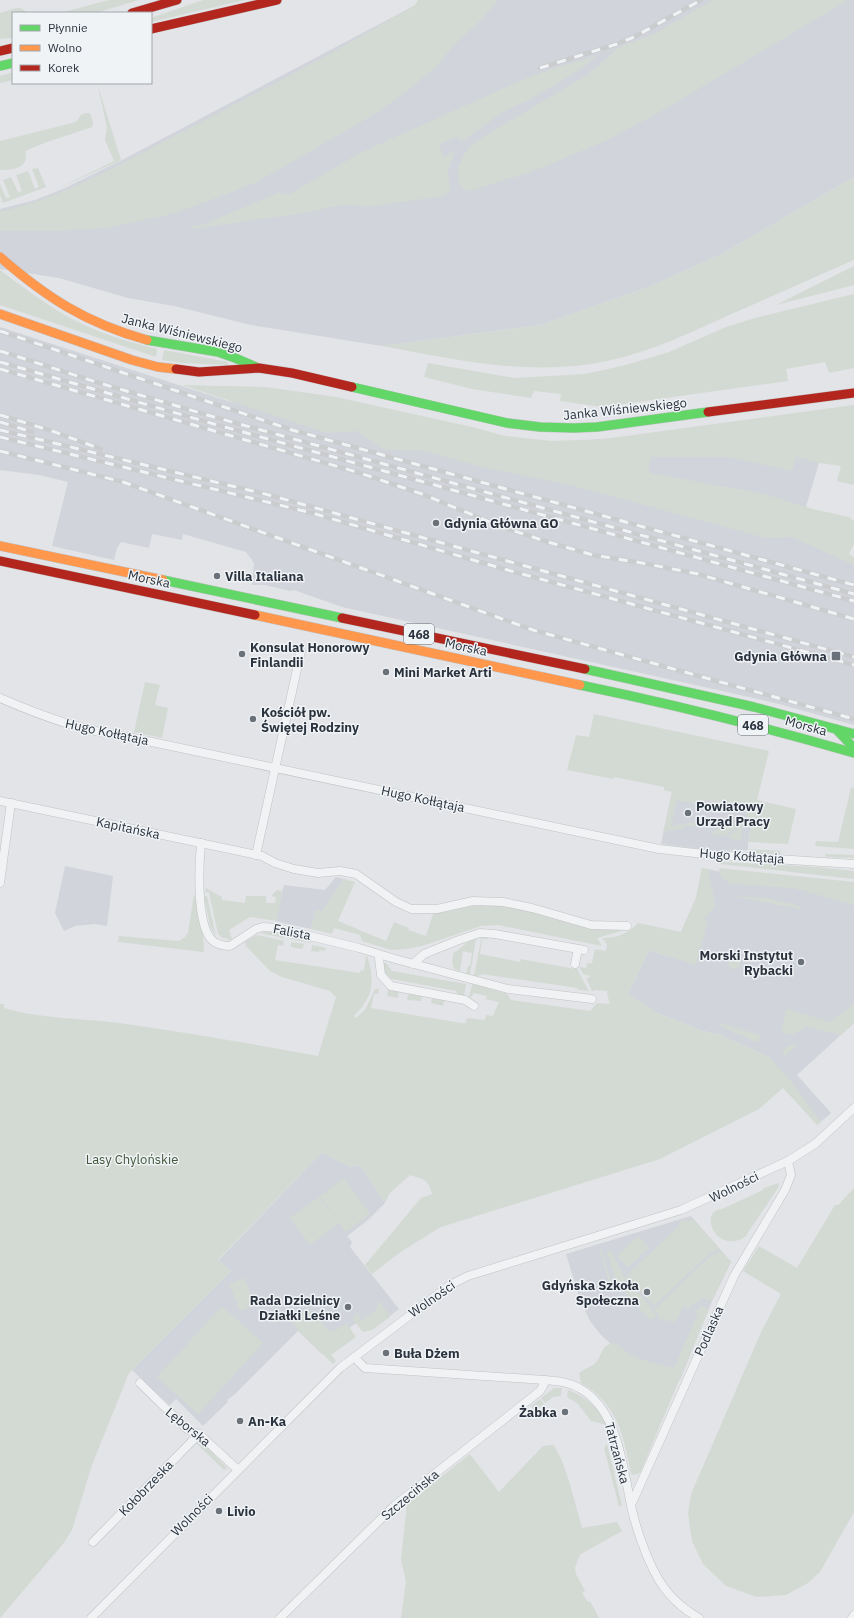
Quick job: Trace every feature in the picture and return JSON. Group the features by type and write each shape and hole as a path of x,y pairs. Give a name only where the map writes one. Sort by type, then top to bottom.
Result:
{"main road":[{"path":"135,12 177,0"},
{"path":"152,29 277,0"},
{"path":"0,52 12,48"},
{"path":"0,66 12,63"},
{"name":"Janka Wiśniewskiego","path":"0,256 43,293 65,307 109,328 154,342 228,355 259,368"},
{"name":"Janka Wiśniewskiego","path":"0,314 132,360 158,367 199,372 259,368 292,373 507,423 551,428 582,428 613,425 854,393"},
{"name":"Morska","path":"0,546 669,687 854,734"},
{"name":"Morska","path":"0,564 645,698 785,733 854,753"},
{"path":"836,729 854,748"}],"street":[{"path":"256,855 301,651"},
{"name":"Hugo Kołłątaja","path":"0,698 79,728 659,849 720,855 854,864"},
{"name":"Kapitańska","path":"0,801 262,856 281,866 294,869 318,873 340,871 356,874 396,902 411,909 437,909 473,901 502,902 532,908 591,925 627,926"},
{"path":"0,883 11,803"},
{"name":"Falista","path":"201,843 199,887 207,933 216,943 230,946 256,929 271,927 369,950 380,955 508,989 592,999"},
{"path":"413,964 424,954 480,933 495,934 581,949 575,964"},
{"path":"380,955 381,975 391,986 465,1000 474,1006"},
{"name":"Wolności","path":"91,1618 340,1368 442,1291 468,1276 681,1210 788,1161 815,1144 854,1108"},
{"name":"Podlaska","path":"631,1504 644,1479 734,1276 785,1190 791,1175 788,1161"},
{"name":"Tatrzańska","path":"354,1357 365,1368 372,1369 544,1380 579,1387 594,1399 607,1415 614,1433 639,1534 653,1568 662,1585 676,1602 699,1618"},
{"name":"Szczecińska","path":"280,1618 394,1506 540,1391 544,1384 544,1380"},
{"name":"Lęborska","path":"140,1383 188,1430 199,1434 238,1470"},
{"name":"Kołobrzeska","path":"93,1542 199,1434"}],"shaded area":[{"path":"425,0 854,0 854,177 722,254 651,286 541,325 382,346 251,325 174,306 128,298 59,278 0,269 0,209 35,200 63,189 124,159"},
{"path":"0,327 231,402 337,409 524,446 656,434 741,435 819,463 797,537 854,559 854,725 779,704 342,607 294,590 290,591 265,585 252,585 254,563 246,552 183,534 182,540 152,534 149,548 121,542 117,548 114,560 52,546 68,482 39,475 0,470"},
{"path":"672,792 755,810 748,842 748,850 718,851 661,844"},
{"path":"65,866 113,876 107,926 95,924 75,926 64,931 55,913"},
{"path":"702,868 854,898 854,1023 797,1075 831,1113 817,1125 769,1057 718,1034 703,1031 657,1013 628,994 649,950 670,957 696,898"},
{"path":"336,877 344,879 322,912 316,910 311,929 275,921 284,885 325,890"},
{"path":"322,1152 350,1167 360,1165 385,1203 368,1220 347,1236 352,1242 350,1247 399,1309 372,1330 366,1323 358,1322 348,1329 322,1354 298,1331 235,1394 227,1400 228,1402 203,1426 176,1399 170,1405 132,1370 231,1271 218,1261"},
{"name":"Gdyńska Szkoła Społeczna","path":"691,1216 731,1262 712,1301 680,1380 622,1354 601,1335 590,1321 580,1299 566,1254"}],"green space":[{"path":"109,0 139,0 99,12 64,12"},
{"path":"203,0 245,0 152,22 152,18"},
{"path":"418,0 498,0 479,22 454,45 437,66 407,91 378,112 259,181 172,214 106,228 56,231 0,231 0,212 44,199 116,167 330,54 415,5"},
{"path":"713,0 848,0 658,113 603,142 531,172 469,191 463,188 460,184 458,178 459,166 469,147 473,144 587,75 620,47 654,34"},
{"path":"16,8 21,8 27,12 12,12 12,38 0,39 0,13"},
{"path":"598,55 582,68 527,101 502,113 464,140 460,141 457,137 439,144 443,156 454,152 448,171 450,192 444,196 365,207 341,205 317,211 192,229 192,226 207,223 280,192 284,195 292,193 358,154 520,81 549,70"},
{"path":"12,72 12,80 0,83 0,76"},
{"path":"97,84 121,160 55,190 114,161 105,140 107,127"},
{"path":"90,113 93,122 92,127 25,151 26,157 23,164 19,167 0,170 0,141 76,122 81,115"},
{"path":"38,168 46,187 3,203 0,195 0,184 6,198 10,197 3,180 11,177 18,192 22,191 16,175 28,171 35,189 39,187 32,169"},
{"path":"854,177 854,260 685,335 639,353 579,366 523,367 466,361 382,346 541,325 651,286 722,254"},
{"path":"854,266 854,285 776,305"},
{"path":"0,270 63,314 85,326 109,335 157,349 156,357 0,305"},
{"path":"854,294 854,368 829,373 825,362 786,369 788,381 602,407 560,401 561,394 534,391 531,398 472,389 424,377 428,363 515,378 585,374 626,365 669,352 726,327 755,318"},
{"path":"164,350 228,362 228,365 182,363 162,360"},
{"path":"182,385 265,387 336,397 472,427 505,436 552,441 604,439 854,405 854,485 837,481 841,466 819,463 796,457 792,471 729,457 651,457 648,467 651,473 764,494 813,509 849,517 854,521 854,544 849,554 854,557 854,565 792,537 766,538 574,486 482,467 423,451 385,450 357,431 327,433"},
{"path":"145,682 160,685 155,705 168,708 162,738 134,732"},
{"path":"594,714 769,751 757,800 796,809 788,844 748,842 752,826 746,812 739,811 738,806 704,799 705,806 677,800 671,826 694,822 695,826 685,826 685,828 663,833 672,792 664,790 664,787 614,777 613,779 567,770 576,735 589,737"},
{"path":"854,787 854,849 815,846 816,841 838,842 851,788"},
{"path":"732,822 736,827 725,836 713,835 712,832"},
{"path":"743,824 741,839 736,842 729,838 729,836 739,828 739,825"},
{"path":"748,849 781,851 780,854 763,854 755,853"},
{"path":"825,854 854,855 854,858 826,857"},
{"path":"723,862 817,867 854,871 854,879 720,864"},
{"name":"Lasy Chylońskie","path":"702,868 711,870 709,874 715,904 714,908 704,919 708,921 696,965 649,950 628,994 657,1013 703,1031 718,1034 769,1057 790,1080 821,1122 817,1125 783,1088 759,1109 660,1159 441,1227 402,1251 372,1274 365,1265 421,1198 432,1194 429,1185 425,1180 410,1175 390,1193 385,1203 360,1165 350,1167 322,1152 218,1260 231,1271 129,1373 92,1465 72,1530 63,1544 0,1618 0,1004 4,1004 4,1008 18,1012 61,1018 104,1021 218,1038 318,1056 336,997 330,991 282,977 270,971 246,946 245,942 257,935 284,941 283,946 278,945 275,960 360,973 361,970 364,971 367,956 372,981 371,988 366,1002 354,1016 356,1018 365,1010 375,989 379,989 378,994 374,994 371,1008 461,1023 466,1023 467,1018 485,1020 486,1015 493,1016 499,1002 485,999 487,996 474,993 471,997 469,997 472,985 474,984 507,994 511,1000 590,1011 597,1003 610,1004 607,994 608,991 592,991 586,978 589,978 590,976 583,974 579,967 586,968 587,963 592,963 595,949 606,951 607,944 602,938 622,935 638,923 681,932 696,898"},
{"path":"719,868 854,882 854,905 793,888 732,884 723,878"},
{"path":"344,879 355,882 338,921 386,941 394,922 409,928 408,930 426,936 433,914 478,905 505,906 573,922 620,929 621,931 597,938 602,946 498,925 481,926 422,946 391,950 362,941 360,935 334,928 332,934 311,929 316,910 322,911"},
{"path":"206,888 222,897 222,900 245,903 246,896 266,896 266,903 275,903 276,897 271,896 277,890 282,891 277,921 250,917 229,930 232,939 228,940 227,938 222,938 218,934 209,892 205,892"},
{"path":"194,894 203,930 204,952 118,942 119,936 179,941 188,933"},
{"path":"207,896 216,937 210,926 204,897"},
{"path":"732,896 767,898 801,906 799,909"},
{"path":"269,931 285,932 284,938 260,933"},
{"path":"288,933 311,938 311,943 287,938"},
{"path":"488,937 488,939 482,939 480,954 520,962 521,959 575,969 576,967 589,991 482,974 476,977 474,976 481,938"},
{"path":"476,939 470,974 466,974 468,966 470,966 472,953 463,951 460,971 454,969 452,960 454,952 466,943"},
{"path":"291,942 304,944 302,949 291,947"},
{"path":"312,945 326,948 325,951 311,951"},
{"path":"734,957 738,959 740,963 738,967 734,969 730,967 728,963 730,959"},
{"path":"383,963 386,963 392,971 466,984 464,996 458,995 456,991 392,979 385,975"},
{"path":"388,990 399,992 398,998 387,996"},
{"path":"408,994 422,996 421,1001 407,1000"},
{"path":"432,998 444,1000 443,1006 431,1003"},
{"path":"854,1004 854,1023 841,1035 807,1027 792,1035 781,1032 787,1009 830,1022"},
{"path":"721,1023 760,1035 759,1043 718,1025"},
{"path":"798,1044 784,1057 783,1051 786,1048"},
{"path":"344,1178 370,1214 346,1232 320,1196"},
{"path":"778,1183 778,1188 745,1237 735,1241 726,1240 719,1237 711,1223 711,1217 715,1212 763,1190 764,1188"},
{"path":"854,1188 854,1512 820,1572 808,1583 786,1595 757,1597 726,1586 703,1564 692,1541 688,1513 691,1494 762,1330 781,1294 743,1271 759,1246 797,1268 835,1205 838,1205"},
{"path":"319,1197 339,1223 310,1245 290,1218"},
{"path":"694,1220 719,1248 707,1256 654,1306 626,1276 679,1226 680,1221"},
{"path":"638,1236 649,1248 628,1267 617,1256"},
{"path":"599,1248 602,1251 613,1289 611,1289"},
{"path":"721,1250 731,1262 712,1301 703,1298 691,1305 688,1309 683,1307 675,1322 659,1319 658,1314 654,1309 708,1258"},
{"path":"607,1251 611,1251 627,1280 620,1286 617,1283"},
{"path":"244,1278 255,1305 240,1311 229,1284"},
{"path":"631,1285 652,1308 651,1309 657,1316 653,1319 648,1318 624,1291"},
{"path":"377,1302 381,1303 390,1317 372,1330 363,1332 353,1320 353,1317 359,1312 360,1322 377,1309"},
{"path":"222,1306 263,1343 198,1414 157,1377"},
{"path":"701,1306 709,1309 640,1473 633,1475 631,1473 625,1446 617,1422 603,1401 593,1391 581,1383 579,1373 593,1365 599,1359 607,1345 617,1343 628,1353 636,1357 674,1368 698,1314 694,1312"},
{"path":"307,1308 330,1331 335,1331 347,1324 356,1337 331,1355 336,1361 333,1364 299,1331 291,1321"},
{"path":"554,1388 562,1388 561,1396 553,1397 545,1403 541,1398"},
{"path":"568,1390 586,1399 601,1414 607,1425 591,1421 578,1404 567,1397"},
{"path":"540,1399 544,1404 534,1411 531,1406"},
{"path":"201,1442 227,1468 224,1470 196,1443"},
{"path":"607,1444 622,1506 619,1506 604,1448"},
{"path":"553,1445 566,1471 582,1528 617,1522 622,1531 581,1554 575,1568 576,1574 585,1591 582,1593 588,1602 590,1601 599,1618 401,1618 406,1581 401,1560 407,1504 470,1454 499,1492 543,1446"}],"railway":[{"path":"540,68 617,44 634,37 701,0"},
{"path":"0,331 292,430 854,585"},
{"path":"0,351 96,382 214,417 854,594"},
{"path":"0,362 214,424 854,601"},
{"path":"0,369 360,473 422,494 502,527 548,542 593,555 698,574 854,619"},
{"path":"0,415 52,431 101,449"},
{"path":"0,422 32,432"},
{"path":"0,430 269,495 854,657"},
{"path":"0,437 312,513 504,569 854,665"},
{"path":"0,451 123,482 533,630 854,719"}],"traffic: fast":[{"path":"0,66 12,63"},
{"path":"147,340 218,352 256,367"},
{"path":"352,387 507,423 540,427 597,427 708,412"},
{"path":"163,580 342,618"},
{"path":"585,669 754,707 854,734"},
{"path":"580,685 718,716 854,753"},
{"path":"836,729 854,748"}],"traffic: slow":[{"path":"0,257 34,285 68,308 105,326 147,340"},
{"path":"0,314 132,360 158,367 176,369"},
{"path":"0,546 163,580"},
{"path":"255,615 580,685"}],"traffic: jam":[{"path":"135,12 177,0"},
{"path":"152,29 277,0"},
{"path":"0,51 12,48"},
{"path":"176,369 199,372 259,368 292,373 352,387"},
{"path":"708,412 854,393"},
{"path":"0,561 255,615"},
{"path":"342,618 585,669"}],"place":[{"name":"Gdynia Główna GO","path":"436,523"},
{"name":"Villa Italiana","path":"217,576"},
{"name":"Konsulat Honorowy Finlandii","path":"242,654"},
{"name":"Gdynia Główna","path":"836,656"},
{"name":"Mini Market Arti","path":"386,672"},
{"name":"Kościół pw. Świętej Rodziny","path":"253,719"},
{"name":"Powiatowy Urząd Pracy","path":"688,813"},
{"name":"Morski Instytut Rybacki","path":"801,962"},
{"name":"Gdyńska Szkoła Społeczna","path":"647,1292"},
{"name":"Rada Dzielnicy Działki Leśne","path":"348,1307"},
{"name":"Buła Dżem","path":"386,1353"},
{"name":"Żabka","path":"565,1412"},
{"name":"An-Ka","path":"240,1421"},
{"name":"Livio","path":"219,1511"}]}
